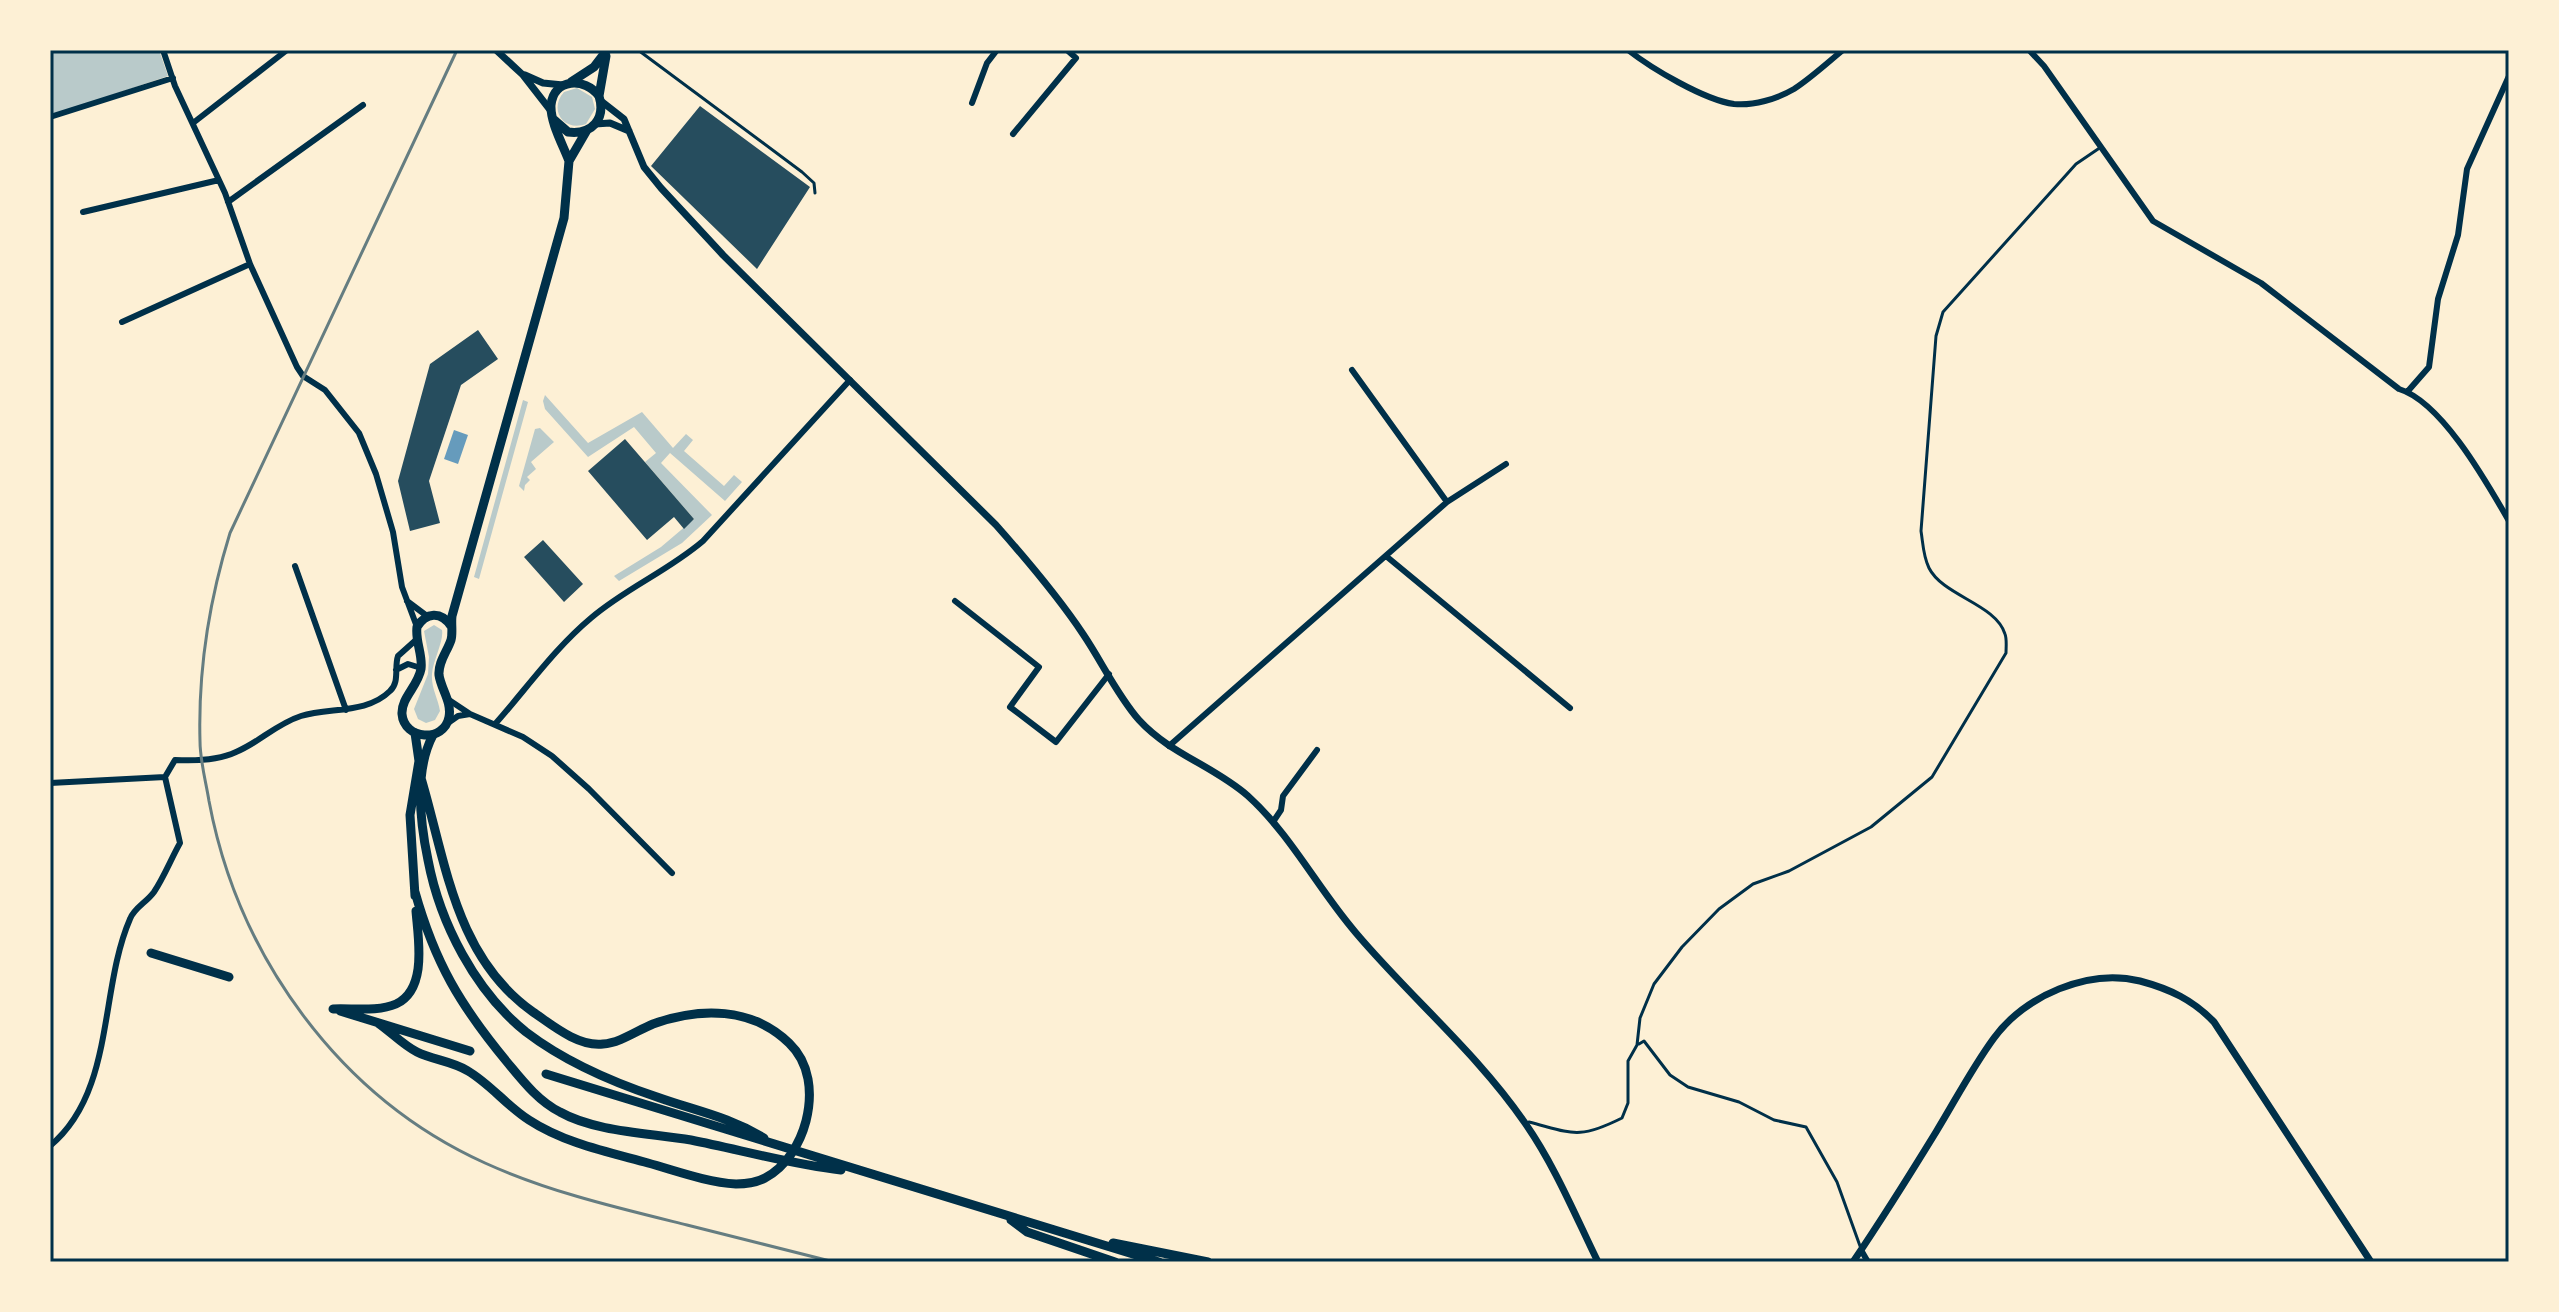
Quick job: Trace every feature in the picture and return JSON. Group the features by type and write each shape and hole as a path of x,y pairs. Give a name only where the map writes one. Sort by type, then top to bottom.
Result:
{"main road":[{"path":"607,50 594,67 553,96 552,115 569,161 564,218 457,599 451,641 442,658 439,675 449,706 446,724 428,744 421,778 424,842 437,894 460,948 473,972 526,1032 600,1076 736,1121 778,1146"},
{"path":"569,161 600,116 600,76 607,50"},
{"path":"568,84 587,85 600,98"},
{"path":"552,115 568,132 591,127"},
{"path":"433,735 415,733 407,727 402,716 403,703 421,668 417,627 427,616 444,613 457,599"},
{"path":"439,615 451,626"},
{"path":"415,733 419,761 410,815 418,969 413,985 396,1004 333,1009 470,1051"},
{"path":"378,1023 416,1051 472,1073 528,1120 552,1133 707,1180 749,1183 771,1175 796,1147 808,1113 809,1075 798,1052 781,1035 761,1023 733,1013 688,1015 653,1024 604,1045 582,1042 531,1010 509,992 478,952 448,886 437,830 421,778"},
{"path":"415,892 427,935 460,1000 521,1078 558,1112 604,1126 690,1140 804,1166 861,1172"},
{"path":"151,953 229,977"},
{"path":"546,1074 1159,1262"},
{"path":"1005,1215 1027,1232 1115,1262"},
{"path":"1060,1232 1208,1262"}],"street":[{"path":"163,50 228,202 250,264 297,367 303,376 325,390 359,433 376,474 393,532 402,587 417,627"},
{"path":"193,123 287,50"},
{"path":"496,50 523,75 552,115"},
{"path":"972,103 987,63 997,50"},
{"path":"1013,134 1076,58 1067,50"},
{"path":"1628,50 1646,64 1689,87 1733,104 1763,102 1794,89 1843,50"},
{"path":"2029,50 2044,66 2153,221 2261,283 2399,389 2408,391 2452,432 2509,521"},
{"path":"523,75 543,83 568,84"},
{"path":"2408,391 2429,367 2438,299 2458,235 2467,169 2509,76"},
{"path":"50,117 173,78"},
{"path":"600,98 624,119 644,167 661,188 723,255 996,525 1038,573 1138,718 1169,746 1225,778 1273,822 1355,932 1455,1039 1525,1121 1559,1180 1598,1262"},
{"path":"228,202 363,105"},
{"path":"591,127 610,123 631,132"},
{"path":"83,212 219,180"},
{"path":"122,322 250,264"},
{"path":"1352,370 1447,502"},
{"path":"496,723 590,618 633,586 690,552 713,530 850,380"},
{"path":"1169,746 1447,502 1506,464"},
{"path":"1386,556 1570,708"},
{"path":"295,566 346,710"},
{"path":"407,601 427,616"},
{"path":"955,601 1039,667 1010,707 1056,742 1109,674"},
{"path":"50,1146 72,1122 89,1092 108,1017 112,978 131,914 154,892 180,843 165,777 175,760 224,757 243,749 278,725 302,716 366,705 390,692 398,656 417,639"},
{"path":"396,670 408,664 421,668"},
{"path":"446,697 470,714 523,737 568,770 672,873"},
{"path":"446,724 458,716 470,714"},
{"path":"1273,822 1281,810 1283,796 1317,750"},
{"path":"50,783 165,777"},
{"path":"1853,1262 1995,1036 2038,999 2089,980 2111,978 2134,980 2179,994 2201,1008 2214,1022 2371,1262"},
{"path":"1861,1250 1868,1262"}],"lane":[{"path":"638,50 802,172 814,183 815,193"},
{"path":"1525,1121 1561,1132 1583,1133 1622,1118 1628,1103 1628,1061 1637,1045 1640,1018 1654,984 1682,947 1719,909 1753,884 1789,871 1871,827 1932,777 2006,653 2005,633 1994,618 1946,586 1930,571 1924,555 1921,531 1936,336 1943,312 2076,164 2101,147"},
{"path":"1637,1045 1644,1041 1670,1075 1688,1087 1739,1102 1774,1120 1806,1127 1837,1182 1861,1250"}],"shaded area":[{"path":"50,50 159,50 168,76 50,116"},
{"path":"577,88 592,97 595,109 586,124 578,126 565,122 558,112 559,99 564,92"},
{"path":"545,395 588,443 642,412 673,448 686,434 693,440 684,451 724,486 734,475 742,482 725,501 670,453 661,463 712,515 682,543 619,581 614,576 661,547 694,519 645,462 656,453 634,427 588,457 545,409"},
{"path":"523,400 528,402 479,579 474,577"},
{"path":"540,428 554,442 531,462 536,469 527,477 530,480 524,491 519,486 535,429"},
{"path":"434,625 442,630 432,674 440,711 435,720 426,723 418,719 414,709 428,674 429,657 424,631"}],"water":[{"path":"454,430 468,435 458,464 444,459"}],"building":[{"path":"700,106 810,187 757,269 651,166"},
{"path":"478,330 498,359 461,385 429,481 440,523 410,531 398,481 430,364"},
{"path":"625,439 694,519 684,529 674,517 647,540 588,471"},
{"path":"543,540 583,584 564,602 524,557"}],"railway":[{"path":"457,50 230,533 206,636 200,714 202,764 223,858 244,914 271,966 303,1015 341,1060 384,1100 432,1135 485,1163 559,1191 834,1262"}]}
